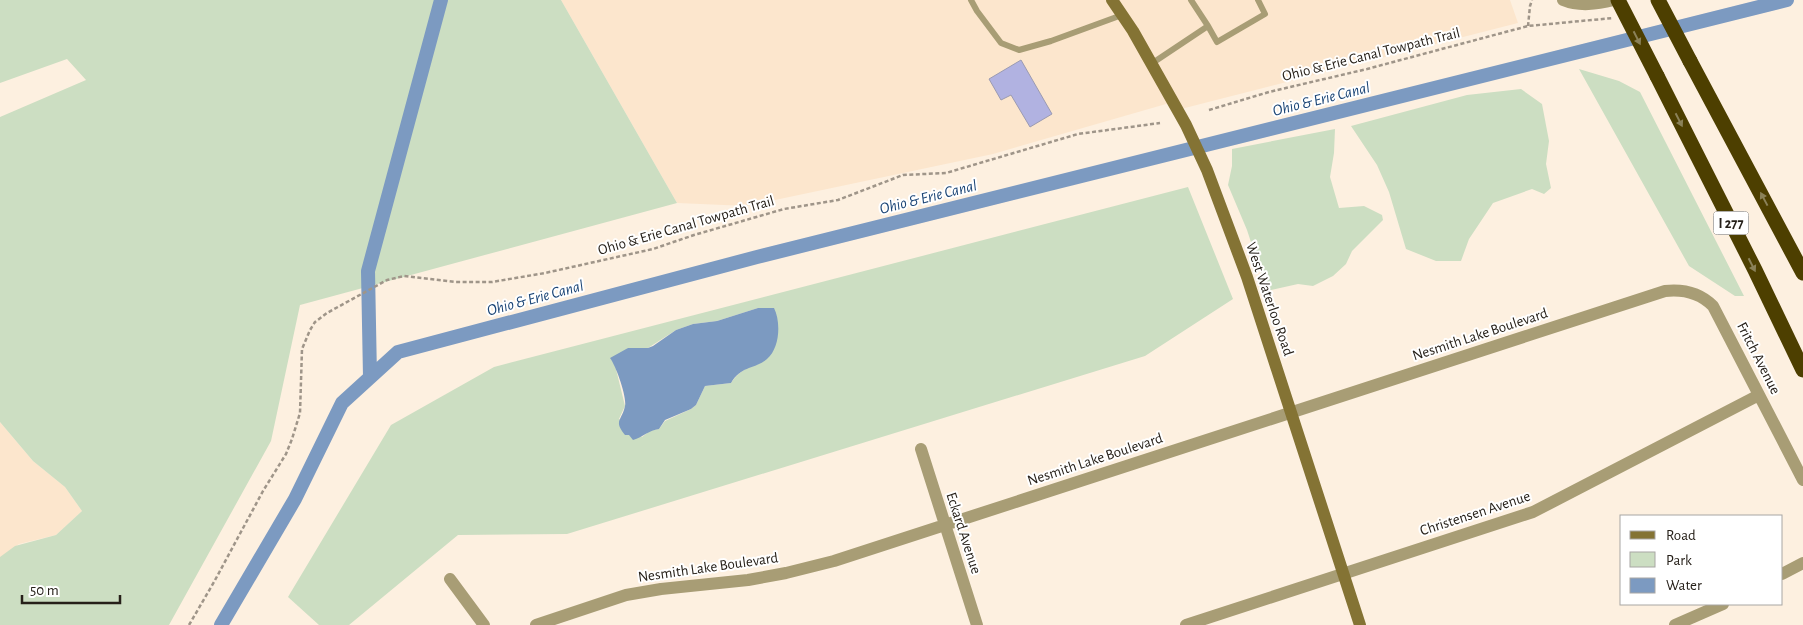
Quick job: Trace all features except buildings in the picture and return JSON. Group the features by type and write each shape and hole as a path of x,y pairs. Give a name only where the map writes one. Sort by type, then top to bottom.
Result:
{"highway":[{"name":"I 277","path":"1616,0 1657,76 1803,370"},
{"name":"I 277","path":"1658,0 1803,273"}],"main road":[{"name":"West Waterloo Road","path":"1112,0 1152,64 1186,125 1207,170 1247,277 1360,625"}],"street":[{"path":"1563,0 1576,4 1616,0"},
{"name":"Fritch Avenue","path":"1656,294 1678,290 1690,292 1710,303 1717,312 1803,480"},
{"name":"Nesmith Lake Boulevard","path":"536,625 626,595 661,588 748,580 834,561 1656,294"},
{"name":"Christensen Avenue","path":"1186,625 1533,512 1759,395"},
{"name":"Eckard Avenue","path":"921,450 977,625"},
{"path":"1783,574 1801,565"},
{"path":"450,579 484,625"},
{"path":"1675,625 1721,605"}],"lane":[{"path":"971,0 1001,43 1020,50 1051,41 1122,15"},
{"path":"1191,0 1218,42 1265,14 1258,0"},
{"path":"1152,64 1208,26"}],"path":[{"path":"1528,26 1532,0"},
{"name":"Ohio & Erie Canal Towpath Trail","path":"1209,110 1269,92 1367,69 1485,36 1528,26 1539,26"},
{"name":"Ohio & Erie Canal Towpath Trail","path":"189,625 263,491 286,454 300,413 302,358 305,340 315,322 327,313 387,280 404,276 465,282 492,282 545,273 653,249 694,234 784,210 838,200 903,175 946,173 1078,134 1160,123"}],"shaded area":[{"path":"561,0 1510,0 1518,23 1177,110 1173,102 993,154 747,206 677,203"},
{"path":"0,422 33,461 65,487 82,511 56,535 19,544 0,559"}],"green space":[{"path":"0,0 561,0 677,203 300,305 271,441 169,625 0,625 0,557 15,546 56,535 82,511 65,487 33,461 0,422 0,117 86,80 67,59 0,83"},
{"path":"1579,69 1619,81 1640,92 1744,296 1735,296 1689,266"},
{"path":"1521,89 1542,104 1549,141 1546,164 1551,188 1544,194 1532,189 1493,203 1469,239 1461,261 1436,261 1406,249 1389,192 1377,165 1351,126 1467,95"},
{"path":"1335,129 1330,177 1339,208 1364,206 1382,215 1383,220 1352,251 1346,264 1333,276 1313,286 1298,284 1267,291 1247,230 1228,185 1232,166 1232,149"},
{"path":"1188,187 1233,299 1145,356 567,534 458,535 349,625 319,625 288,597 391,425 494,367","holes":["758,308 758,364 743,371 731,383 705,386 696,405 665,421 659,429 651,430 642,437 619,419 625,406 615,365 628,348 648,348 676,330 693,324 717,321"]}],"water":[{"path":"758,308 774,308 778,320 777,342 767,359 739,373 731,383 705,386 696,405 665,420 659,429 633,440 629,435 625,435 619,423 625,406 623,389 610,358 628,348 648,348 653,346 676,330 693,324 717,321"}],"waterway":[{"path":"370,377 368,271 441,0"},
{"name":"Ohio & Erie Canal","path":"221,625 295,499 342,403 398,352 757,257 1787,0"}]}
